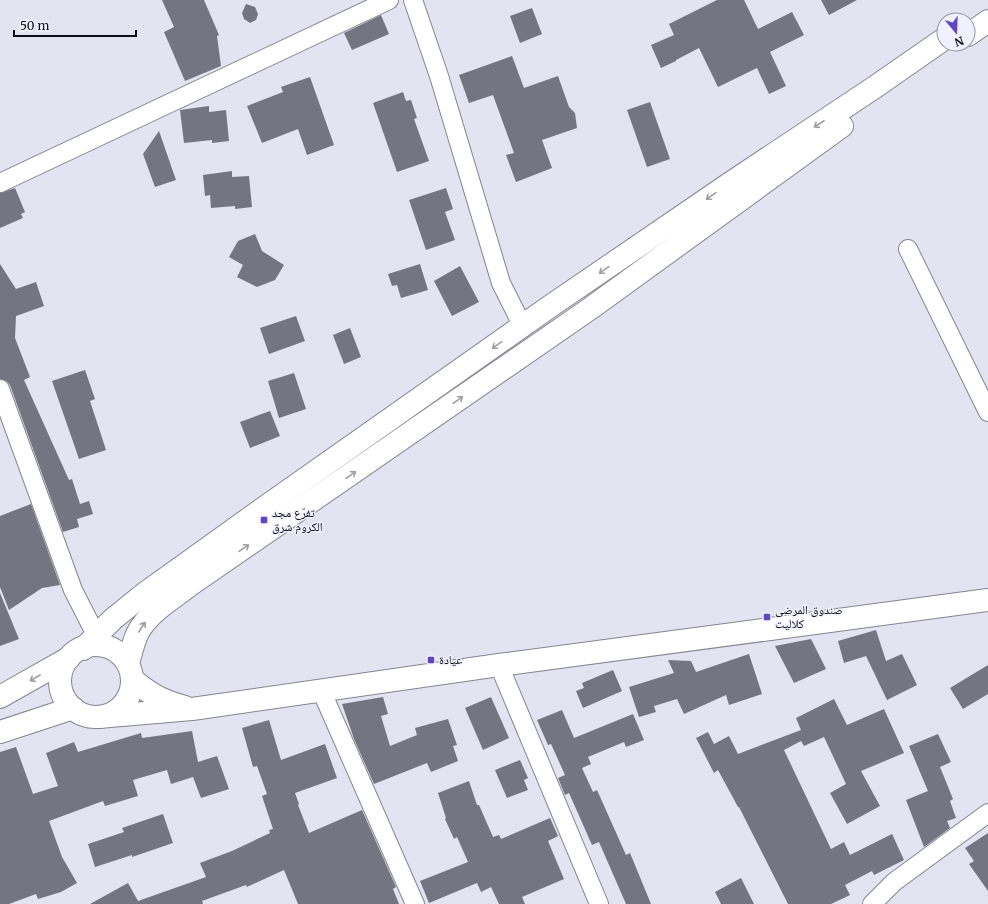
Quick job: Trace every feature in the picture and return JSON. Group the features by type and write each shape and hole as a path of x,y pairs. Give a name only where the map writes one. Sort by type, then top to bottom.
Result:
{"street":[{"path":"0,183 389,0"},
{"path":"413,0 439,76 501,283 523,326"},
{"path":"976,17 988,9"},
{"path":"976,30 988,22"},
{"path":"936,45 732,182 523,326 150,590 113,619 83,647 63,668 60,679 66,701 73,708 86,716 98,717 192,709 499,665 988,600"},
{"path":"98,717 110,715 120,708 128,699 132,687 130,671 135,640 142,626 153,613 190,585 591,308 755,190 891,89 944,52"},
{"path":"908,249 988,412"},
{"path":"0,389 73,590 83,647"},
{"path":"0,697 83,647 99,646 110,648 120,654 130,671 148,692 163,701 192,709"},
{"path":"499,665 599,904"},
{"path":"321,690 415,904"},
{"path":"0,732 73,708"},
{"path":"872,904 894,882 988,813"}],"building":[{"path":"162,0 204,0 219,35 217,36 221,66 185,81 164,32 174,27"},
{"path":"717,0 744,0 758,29 792,12 804,35 770,52 786,86 769,94 757,68 718,87 699,48 661,68 651,45 674,35 669,24"},
{"path":"821,0 857,0 829,15"},
{"path":"246,4 255,7 258,14 256,20 250,23 244,19 242,13"},
{"path":"532,8 542,34 520,43 510,16"},
{"path":"381,15 389,34 352,50 344,33"},
{"path":"512,56 524,88 558,76 569,107 575,113 577,128 542,140 552,168 516,182 506,155 514,153 493,95 469,103 459,75"},
{"path":"310,77 334,145 307,155 298,129 262,143 247,106 283,92 281,87"},
{"path":"403,92 406,101 411,100 417,118 414,119 429,161 397,172 373,103"},
{"path":"650,102 670,159 647,167 627,110"},
{"path":"209,106 209,112 226,110 229,141 212,143 212,140 184,143 180,110"},
{"path":"159,131 176,180 155,187 143,154"},
{"path":"232,171 232,177 249,176 252,207 235,209 235,206 211,208 210,195 205,196 203,175"},
{"path":"15,188 25,212 21,214 23,218 0,228 0,193"},
{"path":"446,188 453,209 445,212 455,240 426,250 409,200"},
{"path":"255,234 262,251 284,265 275,280 257,287 237,277 243,265 229,257 238,241"},
{"path":"0,264 16,289 36,282 44,306 16,316 15,338 30,377 24,380 69,480 72,479 80,504 89,501 93,514 77,519 79,527 63,532 10,385 6,381 0,379"},
{"path":"420,264 428,290 401,298 397,285 392,286 388,274"},
{"path":"460,266 479,302 452,316 434,281"},
{"path":"296,316 305,341 269,354 260,328"},
{"path":"350,328 361,357 344,364 333,335"},
{"path":"85,370 95,399 90,401 106,450 79,459 52,381"},
{"path":"294,373 306,409 279,418 268,381"},
{"path":"270,411 280,436 250,448 240,422"},
{"path":"31,504 60,585 42,588 9,610 0,587 0,516"},
{"path":"0,593 19,639 0,646"},
{"path":"876,630 886,661 902,654 917,685 887,700 866,656 844,663 838,641"},
{"path":"811,639 826,669 794,683 775,646"},
{"path":"749,654 762,694 729,705 726,695 684,714 677,699 654,706 656,712 639,717 629,687 674,673 668,660 691,661 696,672"},
{"path":"988,665 988,694 963,709 950,688"},
{"path":"613,670 622,691 583,708 576,691 584,688 582,683"},
{"path":"383,697 388,714 381,716 390,746 417,735 415,728 448,719 457,745 453,746 458,761 431,772 427,763 374,784 354,739 342,704"},
{"path":"491,697 509,738 483,750 465,708"},
{"path":"834,699 847,725 884,709 904,753 861,771 880,806 847,824 830,793 846,784 824,737 804,746 801,741 784,750 831,849 844,842 850,855 892,834 904,860 874,875 872,871 845,885 850,895 831,904 788,904 739,807 718,770 714,773 696,738 708,732 714,744 729,736 738,754 801,730 796,718"},
{"path":"562,710 574,738 633,714 644,740 626,747 624,742 588,757 591,764 582,768 593,792 597,790 626,855 630,853 651,904 626,904 599,842 592,845 569,793 565,795 558,778 565,775 551,744 548,745 537,720"},
{"path":"269,720 281,760 325,744 337,778 295,793 309,833 362,810 396,887 393,889 399,904 298,904 284,870 247,887 246,885 202,901 203,904 90,904 128,883 138,901 206,877 200,863 232,851 270,833 269,830 273,829 262,796 267,794 257,766 253,767 242,728"},
{"path":"192,731 198,762 217,756 229,789 201,798 193,777 171,784 167,770 133,780 138,796 105,806 103,801 49,821 62,857 77,883 61,892 38,899 36,894 9,904 0,904 0,752 16,747 33,794 58,786 46,753 74,742 78,752 141,733 142,738"},
{"path":"938,734 951,762 940,767 953,799 950,801 956,818 947,821 950,828 924,847 906,800 928,791 909,746"},
{"path":"520,760 528,778 524,780 528,790 507,798 495,770"},
{"path":"469,781 477,805 479,805 493,837 499,835 501,839 550,818 558,836 548,841 564,879 522,897 525,904 499,904 491,887 481,892 477,883 429,903 420,881 468,862 457,837 454,839 445,819 446,818 438,793"},
{"path":"163,814 173,843 132,857 132,855 95,867 88,844 124,832 122,828"},
{"path":"988,833 988,891 969,864 974,861 965,848"},
{"path":"741,878 754,904 721,904 715,892"}],"place":[{"name":"تفرّع مجد الكروم شرق","path":"264,520"},
{"name":"صندوق المرضى كلاليت","path":"767,617"},
{"name":"عيادة","path":"431,660"}]}
